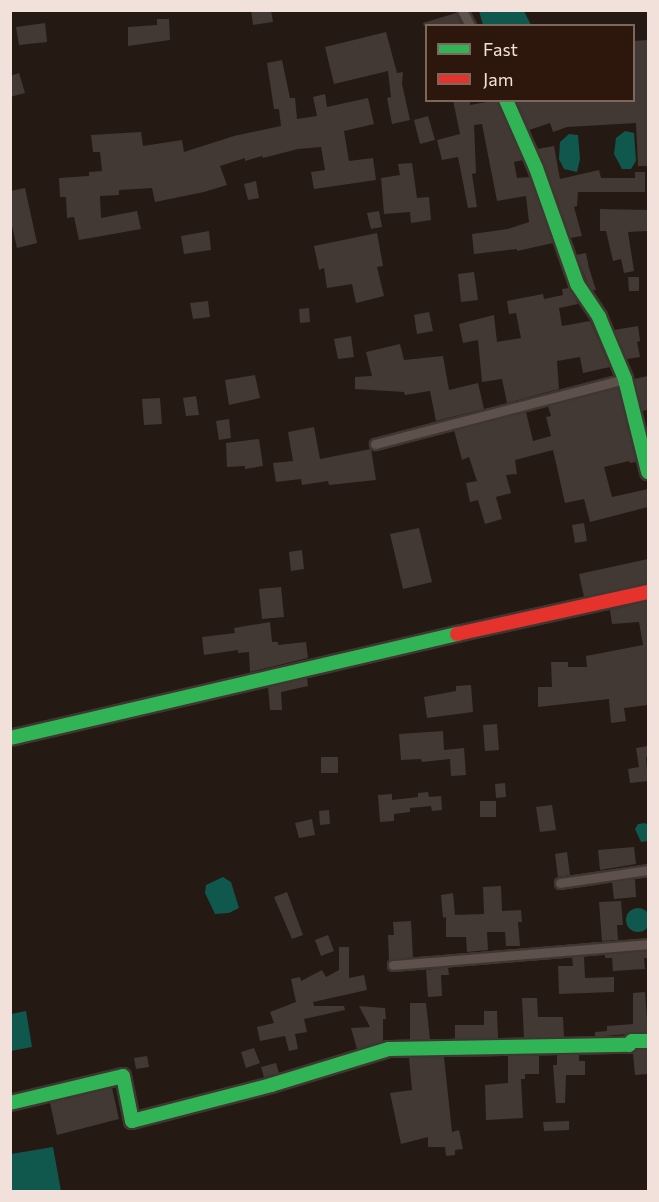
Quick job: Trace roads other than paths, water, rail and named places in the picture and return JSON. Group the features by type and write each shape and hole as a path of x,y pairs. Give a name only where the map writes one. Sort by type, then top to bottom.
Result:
{"street":[{"path":"462,10 469,24"},
{"path":"507,102 536,168 577,284 586,301 599,317 626,379 648,472"},
{"path":"375,444 626,379"},
{"path":"10,738 302,669 648,592"},
{"path":"560,883 648,870"},
{"path":"393,965 648,944"},
{"path":"10,1103 123,1076 132,1121 270,1085 390,1049 628,1045 632,1041 648,1041"}],"water":[{"path":"479,11 524,11 530,24 483,24"},
{"path":"625,131 634,133 636,161 631,169 622,169 614,154 616,138"},
{"path":"569,134 578,135 580,159 577,172 564,169 559,159 560,142"},
{"path":"638,824 648,825 648,841 641,842 635,829"},
{"path":"223,877 231,882 239,908 229,913 215,914 205,893 206,885"},
{"path":"638,908 647,911 650,920 647,929 638,932 629,929 626,920 629,911"},
{"path":"26,1011 32,1047 11,1051 11,1014"},
{"path":"53,1147 61,1191 11,1191 11,1154"}]}
